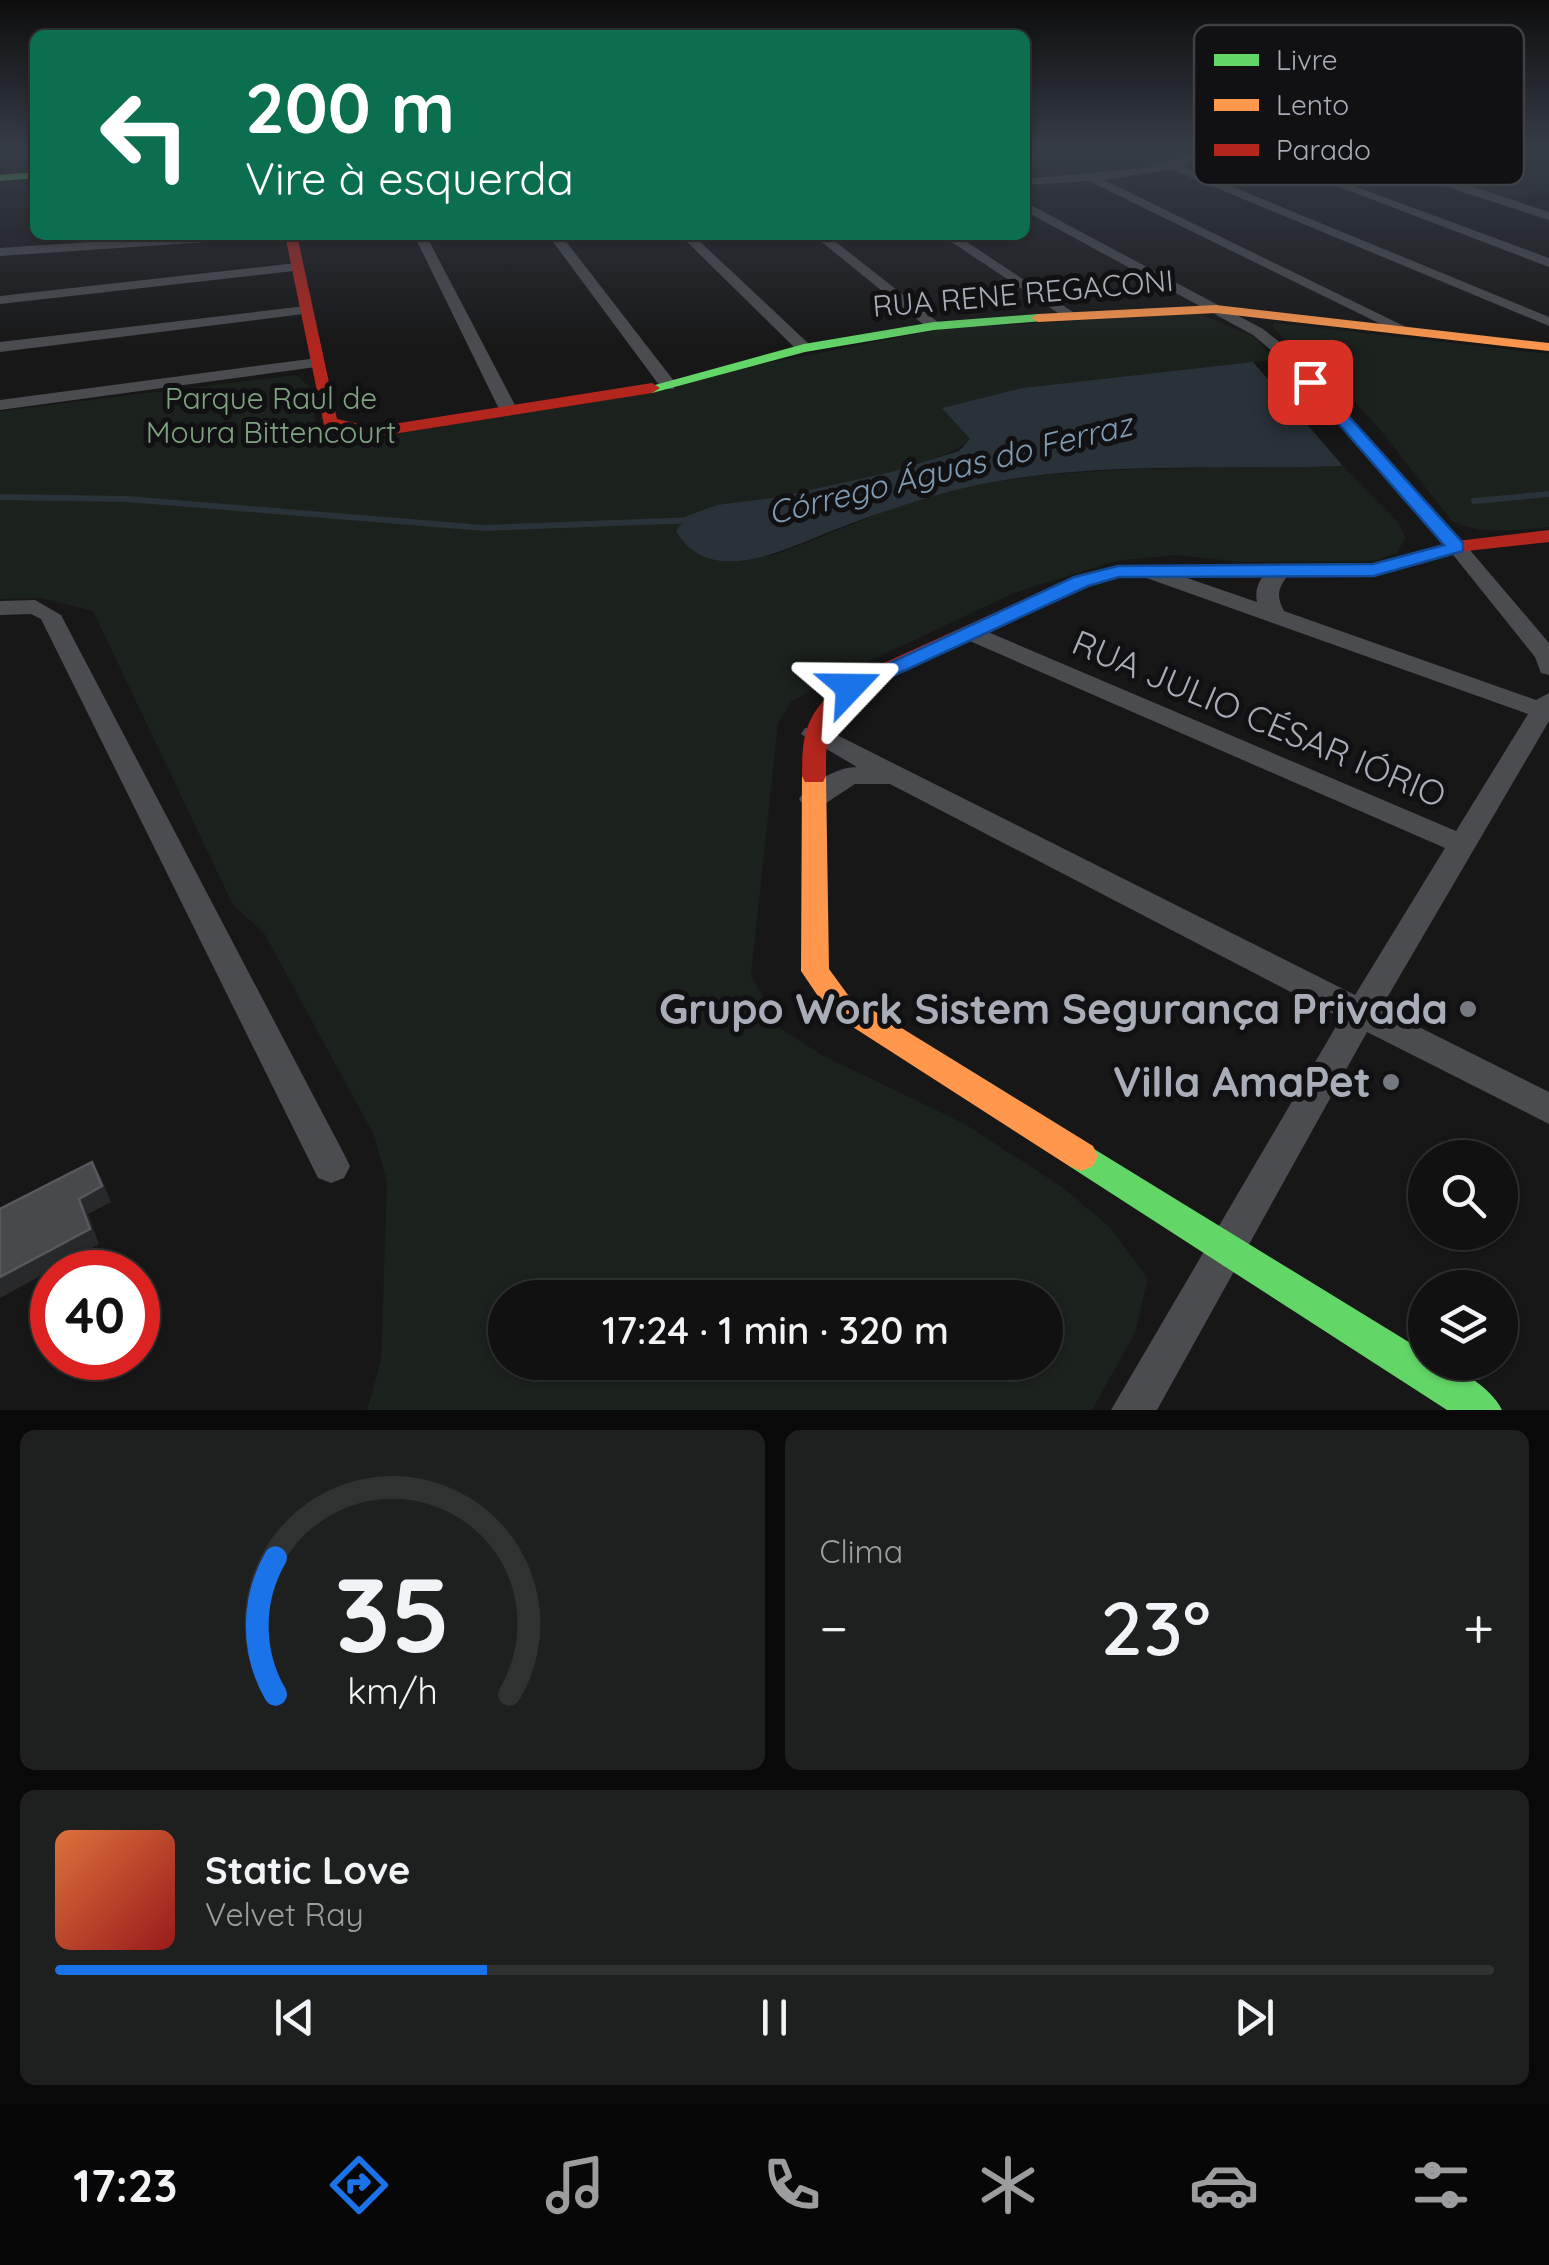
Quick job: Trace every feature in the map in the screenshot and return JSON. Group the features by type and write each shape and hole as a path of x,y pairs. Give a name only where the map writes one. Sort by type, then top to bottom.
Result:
{"main road":[{"path":"292,240 318,363"},
{"name":"RUA RENE REGACONI","path":"318,363 330,422 346,428 387,430 668,385 804,348 934,326 1072,316 1216,309 1347,313 1400,328 1549,347"},
{"path":"1482,1410 838,1003 815,970 813,798 818,722 850,687 1081,582 1145,569 1374,570 1457,547 1549,536"}],"street":[{"path":"1045,217 1258,332 1285,354 1457,547 1546,656 1549,668"},
{"path":"1164,217 1347,313"},
{"path":"1296,217 1549,322"},
{"path":"1426,217 1549,263"},
{"path":"0,252 178,240"},
{"path":"423,240 508,410"},
{"path":"558,240 668,385"},
{"path":"691,240 804,348"},
{"path":"825,240 934,326"},
{"path":"955,240 1072,316"},
{"path":"0,300 297,267"},
{"path":"0,347 306,310"},
{"path":"0,405 318,363"},
{"path":"1436,524 1461,534 1506,541"},
{"path":"1133,1410 1361,1013 1547,706 1277,618 1145,569"},
{"path":"1277,618 1266,602 1266,592 1269,580 1279,572"},
{"path":"0,608 35,607 50,614 332,1166"},
{"name":"RUA JULIO CÉSAR IÓRIO","path":"973,634 1461,844"},
{"path":"818,722 901,780 1549,1109"},
{"path":"813,798 850,775 878,774 901,780"}],"green space":[{"name":"Parque Raul de Moura Bittencourt","path":"1198,313 1255,337 1274,360 1022,388 944,408 971,439 955,449 867,478 750,501 770,556 949,491 1096,471 1343,466 1399,523 1405,538 1397,553 1374,561 1241,562 1176,555 1116,561 1014,593 791,702 778,724 751,975 780,1028 822,1055 965,1124 1062,1187 1110,1227 1148,1279 1135,1333 1092,1410 367,1410 381,1360 387,1182 374,1135 264,933 233,905 93,611 40,598 0,599 0,411 296,375 309,386 316,425 337,432 397,434 943,329"},
{"path":"1275,323 1549,354 1549,527 1488,530 1452,521 1377,426 1329,376 1277,332 1272,326"}],"water":[{"path":"1253,362 1343,466 1130,469 1024,477 920,500 750,559 708,558 691,549 676,531 687,516 717,505 779,497 891,472 959,451 970,439 942,408 1022,388"}],"building":[{"path":"92,1162 102,1186 79,1199 90,1229 51,1250 30,1250 30,1261 0,1277 0,1209"}],"waterway":[{"name":"Córrego Águas do Ferraz","path":"1474,501 1549,494"},
{"name":"Córrego Águas do Ferraz","path":"0,497 127,499 484,528 696,520"}],"traffic: fast":[{"path":"652,388 804,348 934,326 1038,318"},
{"path":"1081,1156 1482,1410"}],"traffic: slow":[{"path":"1038,318 1216,309 1549,347"},
{"path":"814,776 815,971 838,1003 1081,1156"}],"traffic: jam":[{"path":"292,240 330,422 364,430 387,430 652,388"},
{"path":"814,776 818,726 828,708 850,687 1081,581 1118,572 1374,570 1457,547 1549,536"}],"place":[{"name":"Grupo Work Sistem Segurança Privada","path":"1468,1009"},
{"name":"Villa AmaPet","path":"1391,1082"}],"route":[{"path":"850,687 1081,582 1118,572 1374,570 1457,547 1310,382"}]}
